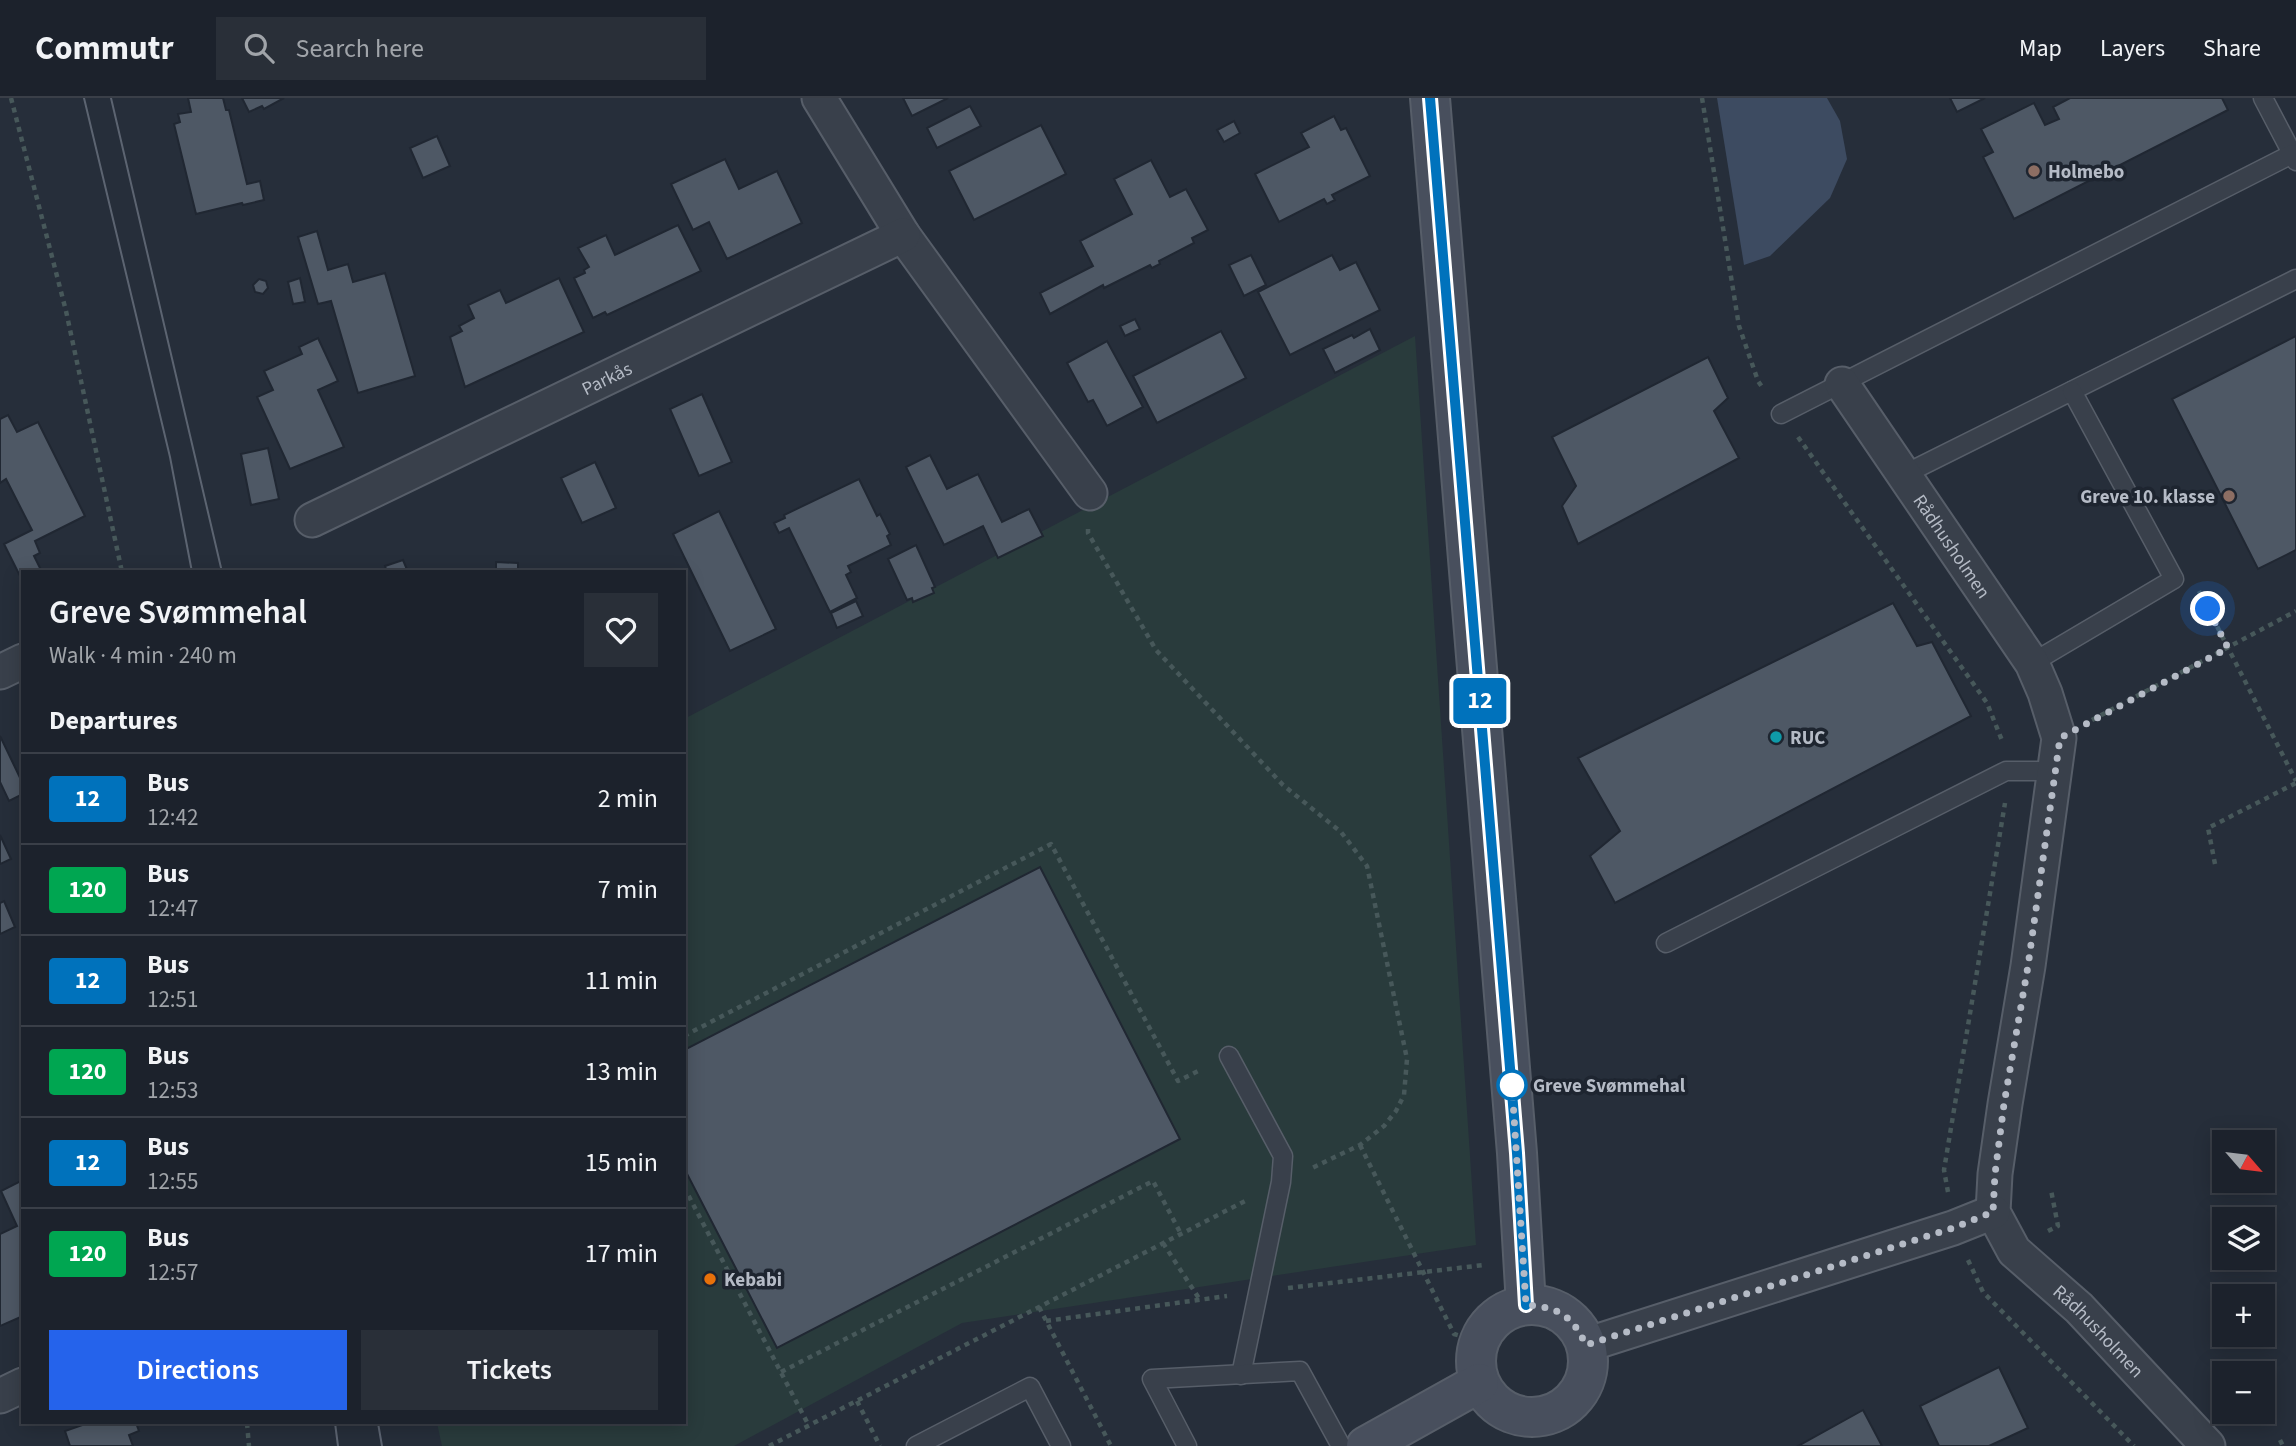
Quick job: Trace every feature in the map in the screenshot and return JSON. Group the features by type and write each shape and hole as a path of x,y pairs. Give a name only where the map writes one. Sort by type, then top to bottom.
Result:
{"street":[{"path":"819,98 903,235 1090,493"},
{"path":"1430,98 1516,1140 1526,1305"},
{"name":"Parkås","path":"312,520 903,235"},
{"name":"Rådhusholmen","path":"1842,384 2032,663 2060,738 2028,966 2004,1104 1993,1212 2014,1251 2079,1308 2208,1446"},
{"path":"0,672 21,662"},
{"path":"1586,1345 1953,1228 1993,1212"},
{"path":"1526,1305 1546,1306 1564,1314 1577,1327 1586,1345 1588,1364 1584,1382 1574,1399 1559,1410 1543,1431 1490,1399 1479,1383 1475,1362 1479,1341 1490,1323 1506,1310 1526,1305"},
{"path":"1366,1446 1479,1383"},
{"path":"0,1396 21,1386"}],"lane":[{"path":"1781,414 2294,158 2263,98"},
{"path":"1903,475 2296,279"},
{"path":"2032,663 2174,579 2072,391"},
{"path":"1667,943 2006,771 2056,771"},
{"path":"1229,1056 1283,1156 1281,1182 1241,1374"},
{"path":"1187,1446 1152,1380 1300,1371 1341,1446"},
{"path":"916,1446 1030,1387 1060,1446"}],"path":[{"path":"11,98 66,311 122,570"},
{"path":"769,1446 1281,1182 1360,1145 1384,1126 1404,1095 1407,1059 1367,866 1341,832 1283,785 1156,650 1088,533 1090,493"},
{"path":"2174,579 2188,571 2296,782 2208,828 2215,864"},
{"path":"2060,738 2296,611"},
{"path":"686,1035 1051,844 1178,1081 1229,1056"},
{"path":"1360,1145 1454,1334 1479,1341"},
{"path":"781,1372 1153,1181 1181,1234"},
{"path":"686,1190 809,1426"},
{"path":"1163,1243 1200,1300"},
{"path":"1039,1307 1111,1446"},
{"path":"857,1401 880,1446"},
{"path":"247,1424 249,1446"},
{"path":"2280,1440 2283,1446"}],"shaded area":[{"path":"1415,336 1476,1245 962,1323 734,1446 442,1446 437,1424 686,1424 686,718"}],"water":[{"path":"1717,98 1827,98 1840,121 1847,159 1830,198 1770,256 1744,265"}],"building":[{"path":"188,98 223,98 226,110 229,110 247,184 260,181 264,200 196,214 174,124 180,122 178,114 191,112"},
{"path":"242,98 284,98 264,109 262,106 249,112"},
{"path":"903,98 948,98 912,116"},
{"path":"1950,98 1985,98 1957,112"},
{"name":"Holmebo","path":"2070,98 2222,98 2228,110 2014,219 1983,157 1993,152 1981,129 2034,103 2045,125 2059,119 2053,107"},
{"path":"970,106 981,126 937,148 927,128"},
{"path":"1334,116 1341,130 1346,128 1370,176 1332,195 1335,200 1327,204 1324,199 1279,222 1255,174 1309,147 1301,133"},
{"path":"1234,121 1240,133 1224,142 1217,130"},
{"path":"1041,125 1066,174 974,220 949,171"},
{"path":"437,136 450,166 423,178 410,148"},
{"path":"725,159 739,189 777,171 802,223 727,259 709,222 693,230 671,184"},
{"path":"1151,160 1170,197 1186,189 1208,230 1192,238 1194,243 1159,261 1160,264 1152,268 1150,265 1104,288 1103,285 1050,314 1040,293 1093,266 1080,241 1132,214 1114,179"},
{"path":"678,225 701,271 607,315 605,312 593,318 574,278 585,273 584,270 589,267 578,248 606,235 615,255"},
{"path":"317,231 328,270 348,264 353,282 385,273 415,376 358,393 331,301 318,304 298,237"},
{"path":"1251,255 1266,285 1244,296 1229,265"},
{"path":"1332,255 1340,270 1356,262 1380,310 1290,355 1258,292"},
{"path":"300,278 305,302 293,304 288,282"},
{"path":"559,278 584,332 465,387 450,337 462,331 459,326 474,318 468,305 500,290 506,303"},
{"path":"259,279 266,281 268,288 263,294 255,292 253,285"},
{"path":"1135,319 1140,329 1125,336 1120,326"},
{"path":"1370,329 1380,350 1335,373 1323,349"},
{"path":"1221,331 1246,378 1157,423 1133,376"},
{"path":"2296,336 2296,550 2258,569 2172,399"},
{"path":"318,338 338,381 318,390 344,447 290,469 257,397 273,390 264,371 302,354 299,347"},
{"path":"1107,341 1143,407 1107,426 1093,400 1088,402 1067,363"},
{"path":"1708,357 1728,398 1714,411 1739,458 1578,544 1562,506 1576,486 1552,437"},
{"path":"702,394 732,462 699,476 670,409"},
{"path":"8,415 17,432 38,422 85,516 35,541 40,553 34,556 41,570 21,570 21,578 4,544 32,530 6,479 0,483 0,419"},
{"path":"268,448 279,499 251,505 241,454"},
{"path":"930,455 947,489 978,474 1002,522 1029,509 1043,536 998,558 983,526 944,545 906,467"},
{"path":"595,462 616,508 582,523 561,478"},
{"path":"859,479 877,516 880,514 890,534 887,536 891,545 848,566 851,572 846,575 857,598 830,612 789,528 779,533 774,523 785,518 784,515"},
{"path":"719,511 776,629 730,651 673,534"},
{"path":"916,545 935,587 932,588 934,593 913,602 912,598 907,600 888,559"},
{"path":"403,560 407,570 386,570 385,566"},
{"path":"496,562 518,563 518,570 496,570"},
{"path":"856,601 863,616 837,628 831,613"},
{"name":"RUC","path":"1893,603 1917,646 1932,642 1971,716 1615,903 1590,856 1620,831 1578,758"},
{"path":"0,736 21,780 21,795 9,801 0,782"},
{"path":"0,835 11,859 0,864"},
{"path":"1040,867 1180,1139 777,1348 686,1172 686,1049"},
{"path":"4,901 15,927 0,934 0,903"},
{"path":"21,1181 21,1317 0,1326 0,1234 17,1226 1,1191"},
{"path":"1999,1367 2028,1428 1989,1446 1939,1446 1920,1406"},
{"path":"1863,1410 1882,1446 1798,1446"},
{"path":"85,1424 136,1424 139,1431 129,1435 133,1446 70,1446 65,1431"}],"tram line":[{"path":"84,98 170,457 192,570"},
{"path":"111,98 222,570"},
{"path":"335,1424 338,1446"},
{"path":"378,1424 382,1446"}],"bus line":[{"name":"12","path":"1430,98 1517,1153 1526,1305"}],"place":[{"name":"Holmebo","path":"2034,171"},
{"name":"Greve 10. klasse","path":"2229,496"},
{"name":"RUC","path":"1776,737"},
{"name":"Greve Svømmehal","path":"1512,1085"},
{"name":"Kebabi","path":"710,1279"}],"route":[{"path":"1512,1085 1526,1305 1546,1306 1564,1314 1577,1327 1586,1345 1953,1228 1993,1212 2004,1104 2028,966 2060,738 2228,648 2208,609"}]}
